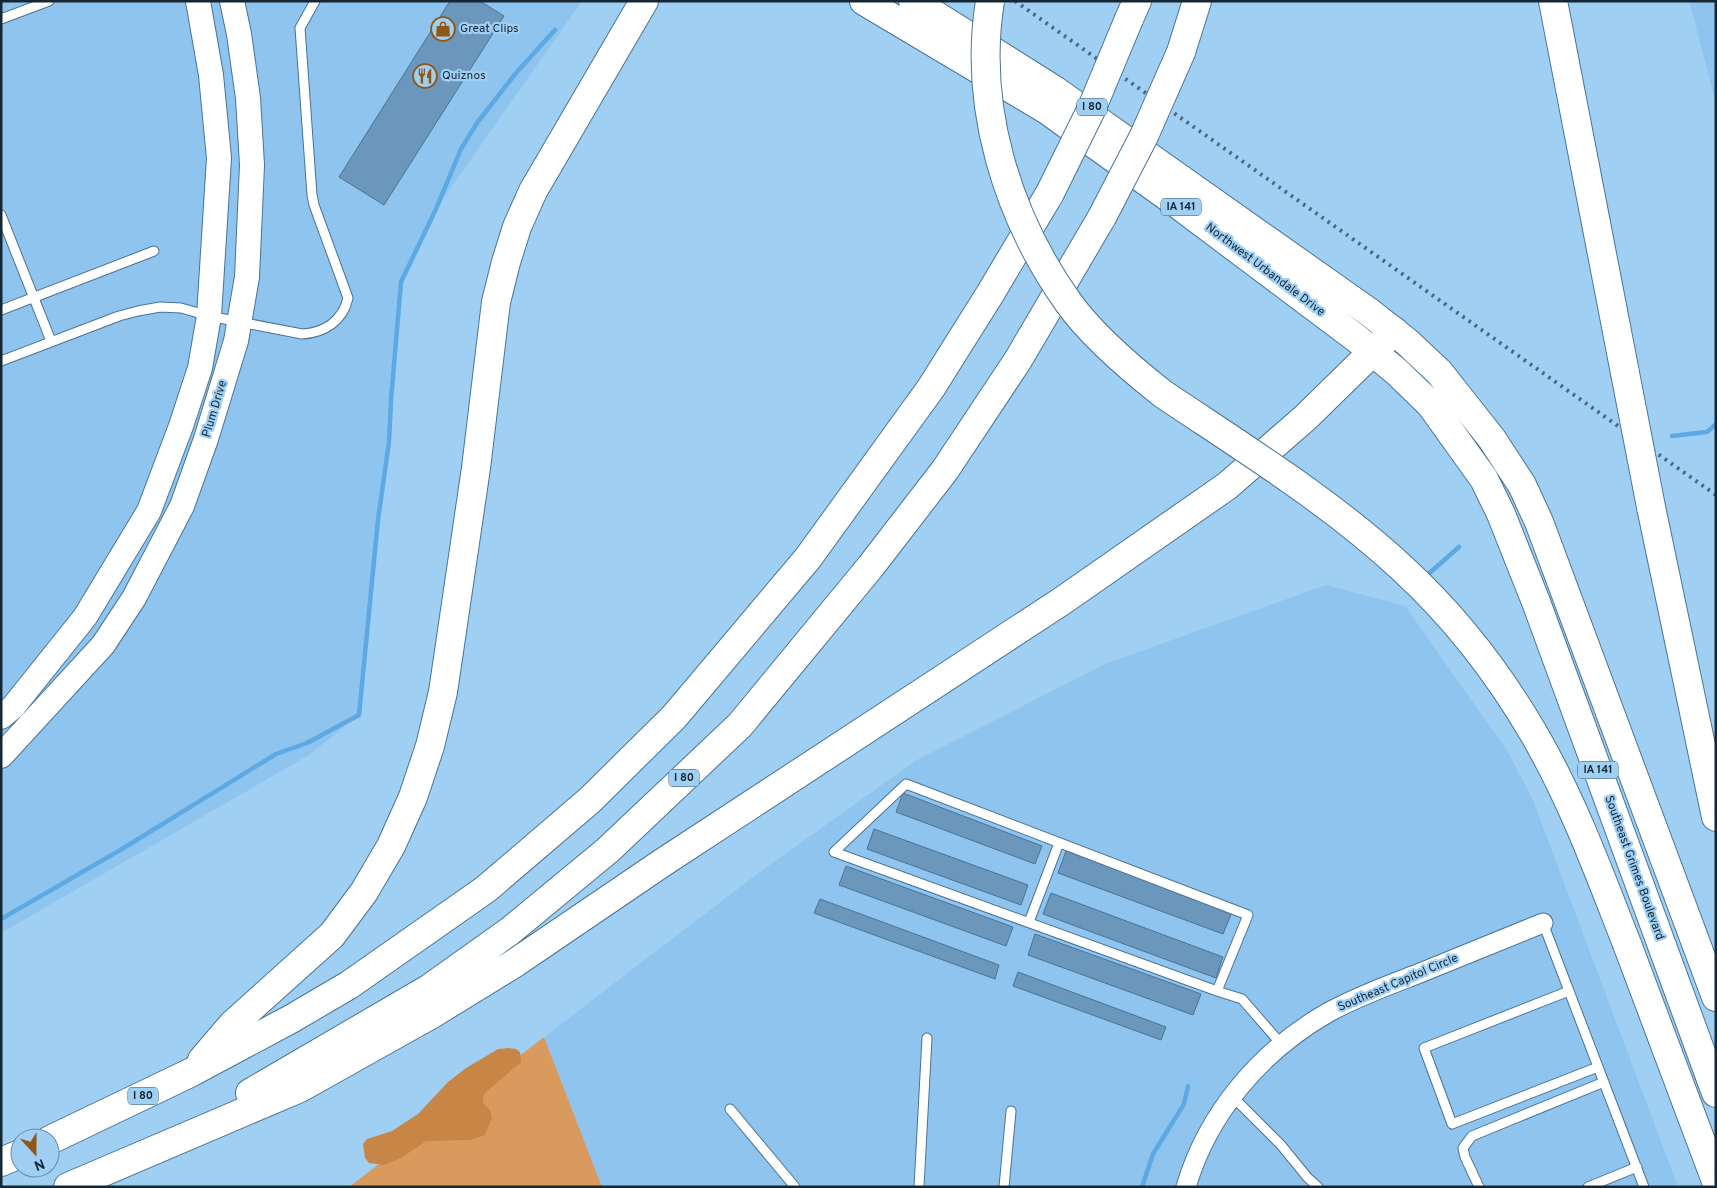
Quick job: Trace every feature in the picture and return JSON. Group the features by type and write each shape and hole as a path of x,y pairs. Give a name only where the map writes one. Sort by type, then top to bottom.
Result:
{"highway":[{"path":"192,1072 232,1026 332,935 364,892 391,846 413,797 430,746 443,692 476,468 496,302 506,262 517,227 533,191 644,1"},
{"name":"Northwest Urbandale Drive","path":"864,1 1047,110 1168,197 1397,372 1431,405 1466,453"},
{"name":"Northwest Urbandale Drive","path":"913,1 1053,89 1394,331 1439,372 1492,439 1522,486 1539,522 1716,997"},
{"path":"990,1 987,18 987,89 989,106 1000,162 1020,216 1035,249 1069,303 1112,350 1141,377 1163,394 1302,488 1354,527 1404,570 1440,607 1483,658 1534,734 1570,802 1627,944 1716,1180"},
{"name":"I 80","path":"68,1187 106,1171 251,1092 430,988 510,932 608,850 740,725 871,566 945,470 1018,360 1102,217 1144,136 1181,52 1198,1"},
{"path":"1553,1 1651,507 1716,817"},
{"name":"I 80","path":"60,1135 192,1072 291,1019 349,985 486,889 590,800 674,717 808,558 931,388 990,294 1050,192 1091,110 1133,10"},
{"path":"106,1171 300,1088 432,1014 515,963 662,863 1046,611 1228,486 1304,418 1394,331"},
{"name":"Southeast Grimes Boulevard","path":"1466,453 1484,479 1520,560 1716,1093"}],"street":[{"path":"1,717 13,707 85,617 148,511 181,426 200,368 209,316 219,158 211,75 198,1"},
{"name":"Plum Drive","path":"1,756 103,645 134,598 182,506 206,440 236,341 247,277 252,165 248,98 239,34 232,1"},
{"name":"Southeast Capitol Circle","path":"1186,1187 1201,1146 1232,1096 1251,1073 1282,1046 1329,1012 1378,989 1543,923"}],"lane":[{"path":"1,20 50,1"},
{"path":"1,361 138,310 181,308 209,316 302,334 315,334 335,322 346,307 348,298 312,195 300,28 315,1"},
{"path":"1,215 52,341"},
{"path":"1,310 154,251"},
{"path":"1217,990 1248,915 906,784 834,852 1242,1000 1282,1046"},
{"path":"1029,922 1059,843"},
{"path":"1543,923 1644,1187"},
{"path":"1569,991 1424,1048 1452,1124 1598,1067"},
{"path":"919,1187 928,1038"},
{"path":"1479,1187 1465,1157 1463,1148 1472,1136 1604,1082"},
{"path":"1232,1096 1281,1145 1307,1177 1318,1187"},
{"path":"730,1109 795,1187"},
{"path":"1004,1187 1012,1111"},
{"path":"1588,1187 1637,1167"}],"shaded area":[{"path":"1,1 582,1 436,209 401,282 389,442 378,520 359,715 309,755 1,933"},
{"path":"1689,1 1716,1 1716,103"},
{"path":"1326,585 1405,606 1508,752 1533,800 1678,1187 602,1187 544,1037 757,874 915,761 1105,664"},
{"path":"544,1037 602,1187 349,1187"},
{"path":"509,1048 520,1052 521,1062 484,1094 483,1103 490,1110 492,1118 485,1135 470,1140 426,1141 401,1158 384,1165 369,1163 365,1158 363,1144 367,1139 392,1131 418,1114 448,1082 466,1068 498,1049"}],"building":[{"path":"450,1 480,1 504,16 384,205 339,177"},
{"path":"903,793 1042,846 1035,864 896,812"},
{"path":"874,829 1028,885 1021,905 867,849"},
{"path":"1066,851 1232,912 1223,934 1058,873"},
{"path":"846,866 1013,927 1006,946 839,885"},
{"path":"1051,893 1223,957 1216,978 1043,914"},
{"path":"820,899 999,965 995,979 814,913"},
{"path":"1035,934 1201,994 1193,1015 1028,955"},
{"path":"1018,972 1166,1027 1161,1040 1013,986"}],"waterway":[{"path":"1,919 122,849 276,754 307,743 359,715 378,520 389,442 401,282 436,209 461,149 477,123 516,73 555,30"},
{"path":"1672,436 1707,432 1716,424"},
{"path":"1425,577 1459,547"},
{"path":"1142,1187 1153,1154 1184,1104 1188,1086"}],"railway":[{"path":"1015,1 1716,495"}],"place":[{"name":"Great Clips","path":"443,29"},
{"name":"Quiznos","path":"425,76"}]}
